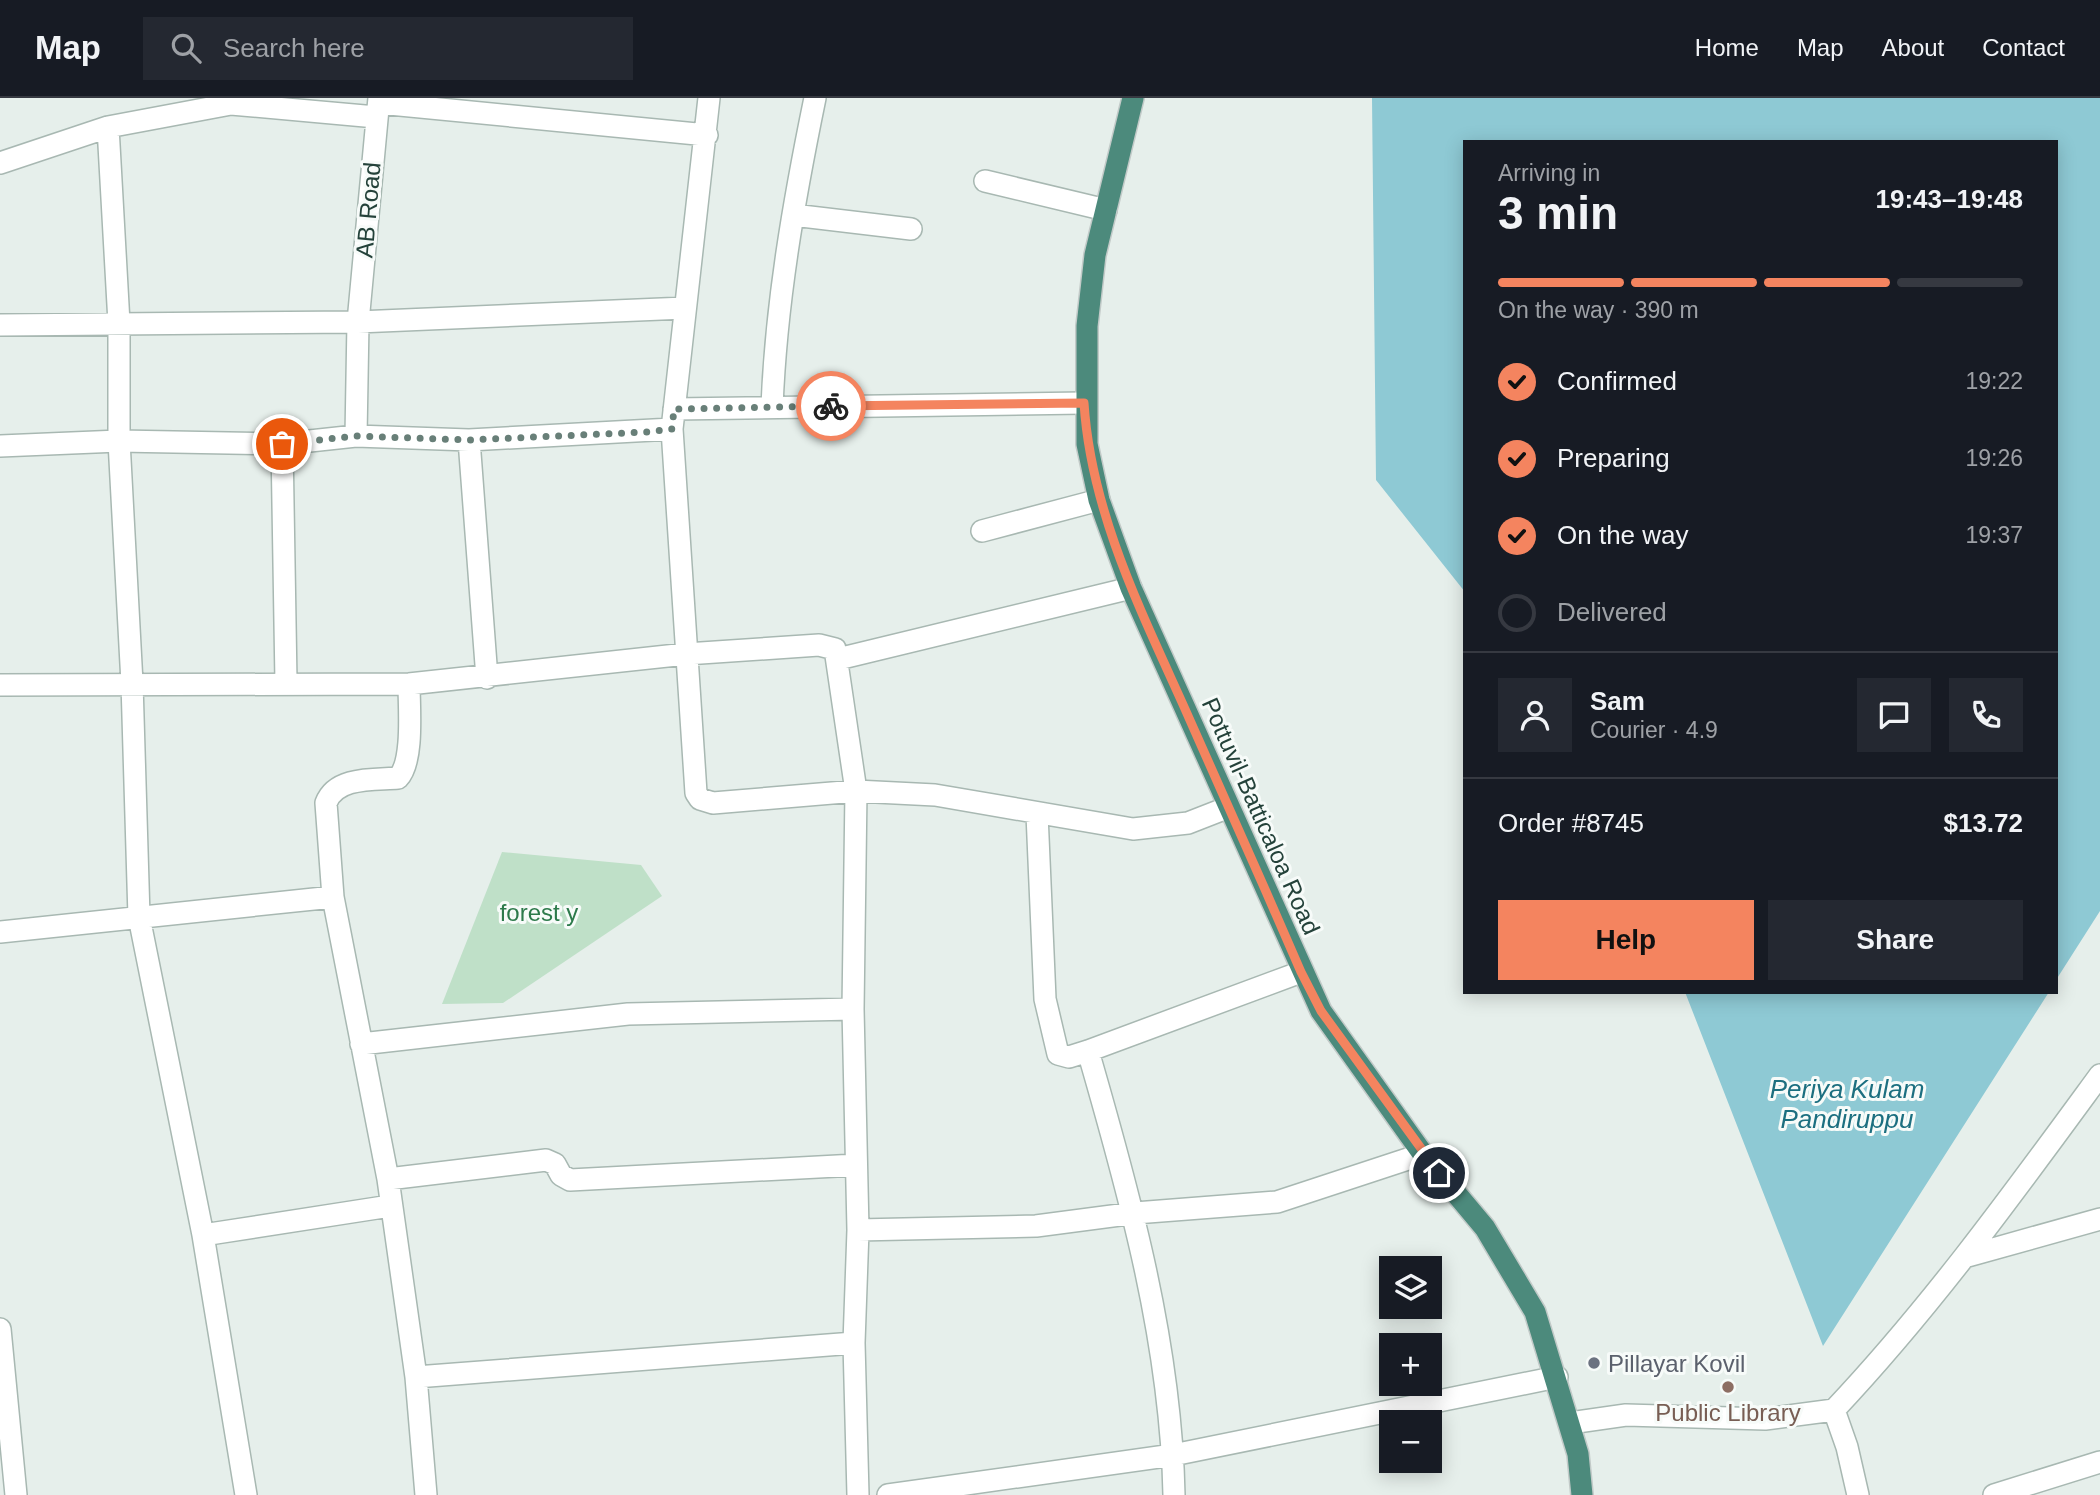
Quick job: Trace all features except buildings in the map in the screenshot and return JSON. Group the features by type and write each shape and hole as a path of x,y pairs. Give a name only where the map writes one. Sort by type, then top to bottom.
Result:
{"highway":[{"name":"Pottuvil-Batticaloa Road","path":"1133,98 1095,255 1087,326 1084,403 1087,444 1100,500 1131,588 1301,972 1321,1011 1423,1154 1485,1228 1535,1312 1557,1377 1578,1454 1582,1495"}],"street":[{"path":"709,98 707,135 673,419 686,654 696,793 700,799 713,803 856,791 935,795 1133,829 1188,823 1229,807"},
{"path":"772,407 775,344 793,215 815,98"},
{"path":"0,163 108,127 231,104 378,106 707,135"},
{"name":"AB Road","path":"356,436 358,322 378,106"},
{"path":"108,127 119,323 119,441 132,682 139,918 203,1235 246,1495"},
{"path":"985,181 1106,210"},
{"path":"793,215 911,229"},
{"path":"0,325 358,322 685,308"},
{"path":"0,446 119,441 282,444 356,436 469,440 772,407 1084,403"},
{"path":"469,440 487,678"},
{"path":"282,444 286,682"},
{"path":"982,531 1100,500"},
{"path":"838,659 1131,588"},
{"path":"0,685 132,682 410,684 487,678 686,654 819,645 835,649 856,791 853,1009 858,1230 854,1343 858,1495"},
{"path":"410,684 408,756 402,775 398,778 352,782 331,794 326,803 333,897 388,1180 416,1377 426,1495"},
{"path":"1037,814 1045,999 1058,1054 1069,1057 1088,1051 1301,972"},
{"path":"0,932 333,897"},
{"path":"361,1044 628,1014 853,1009"},
{"path":"1088,1051 1135,1213 1167,1397 1174,1495"},
{"path":"1570,1423 1626,1415 1765,1419 1833,1410 1889,1352 1968,1256 2100,1075"},
{"path":"858,1230 1036,1226 1135,1213 1277,1202 1423,1154"},
{"path":"388,1180 546,1160 555,1164 561,1175 570,1180 856,1165"},
{"path":"203,1235 390,1206"},
{"path":"1968,1256 2100,1219"},
{"path":"0,1329 16,1495"},
{"path":"416,1377 854,1343"},
{"path":"888,1495 1173,1455 1557,1377"},
{"path":"1833,1410 1847,1447 1858,1495"},
{"path":"1994,1495 2100,1462"}],"green space":[{"name":"forest y","path":"502,852 641,865 662,896 503,1003 442,1004"}],"water":[{"path":"1372,98 2100,98 2100,911 2058,977 2058,140 1463,140 1463,589 1376,480"},
{"name":"Periya Kulam Pandiruppu","path":"1686,994 2048,994 1823,1346"}],"way so far":[{"path":"282,444 356,436 469,440 647,432 672,429 674,409 831,406"}],"place":[{"name":"Pillayar Kovil","path":"1594,1363"},
{"name":"Public Library","path":"1728,1387"}],"route":[{"path":"831,406 1084,403 1087,444 1100,500 1131,588 1301,972 1321,1011 1439,1173"}]}
